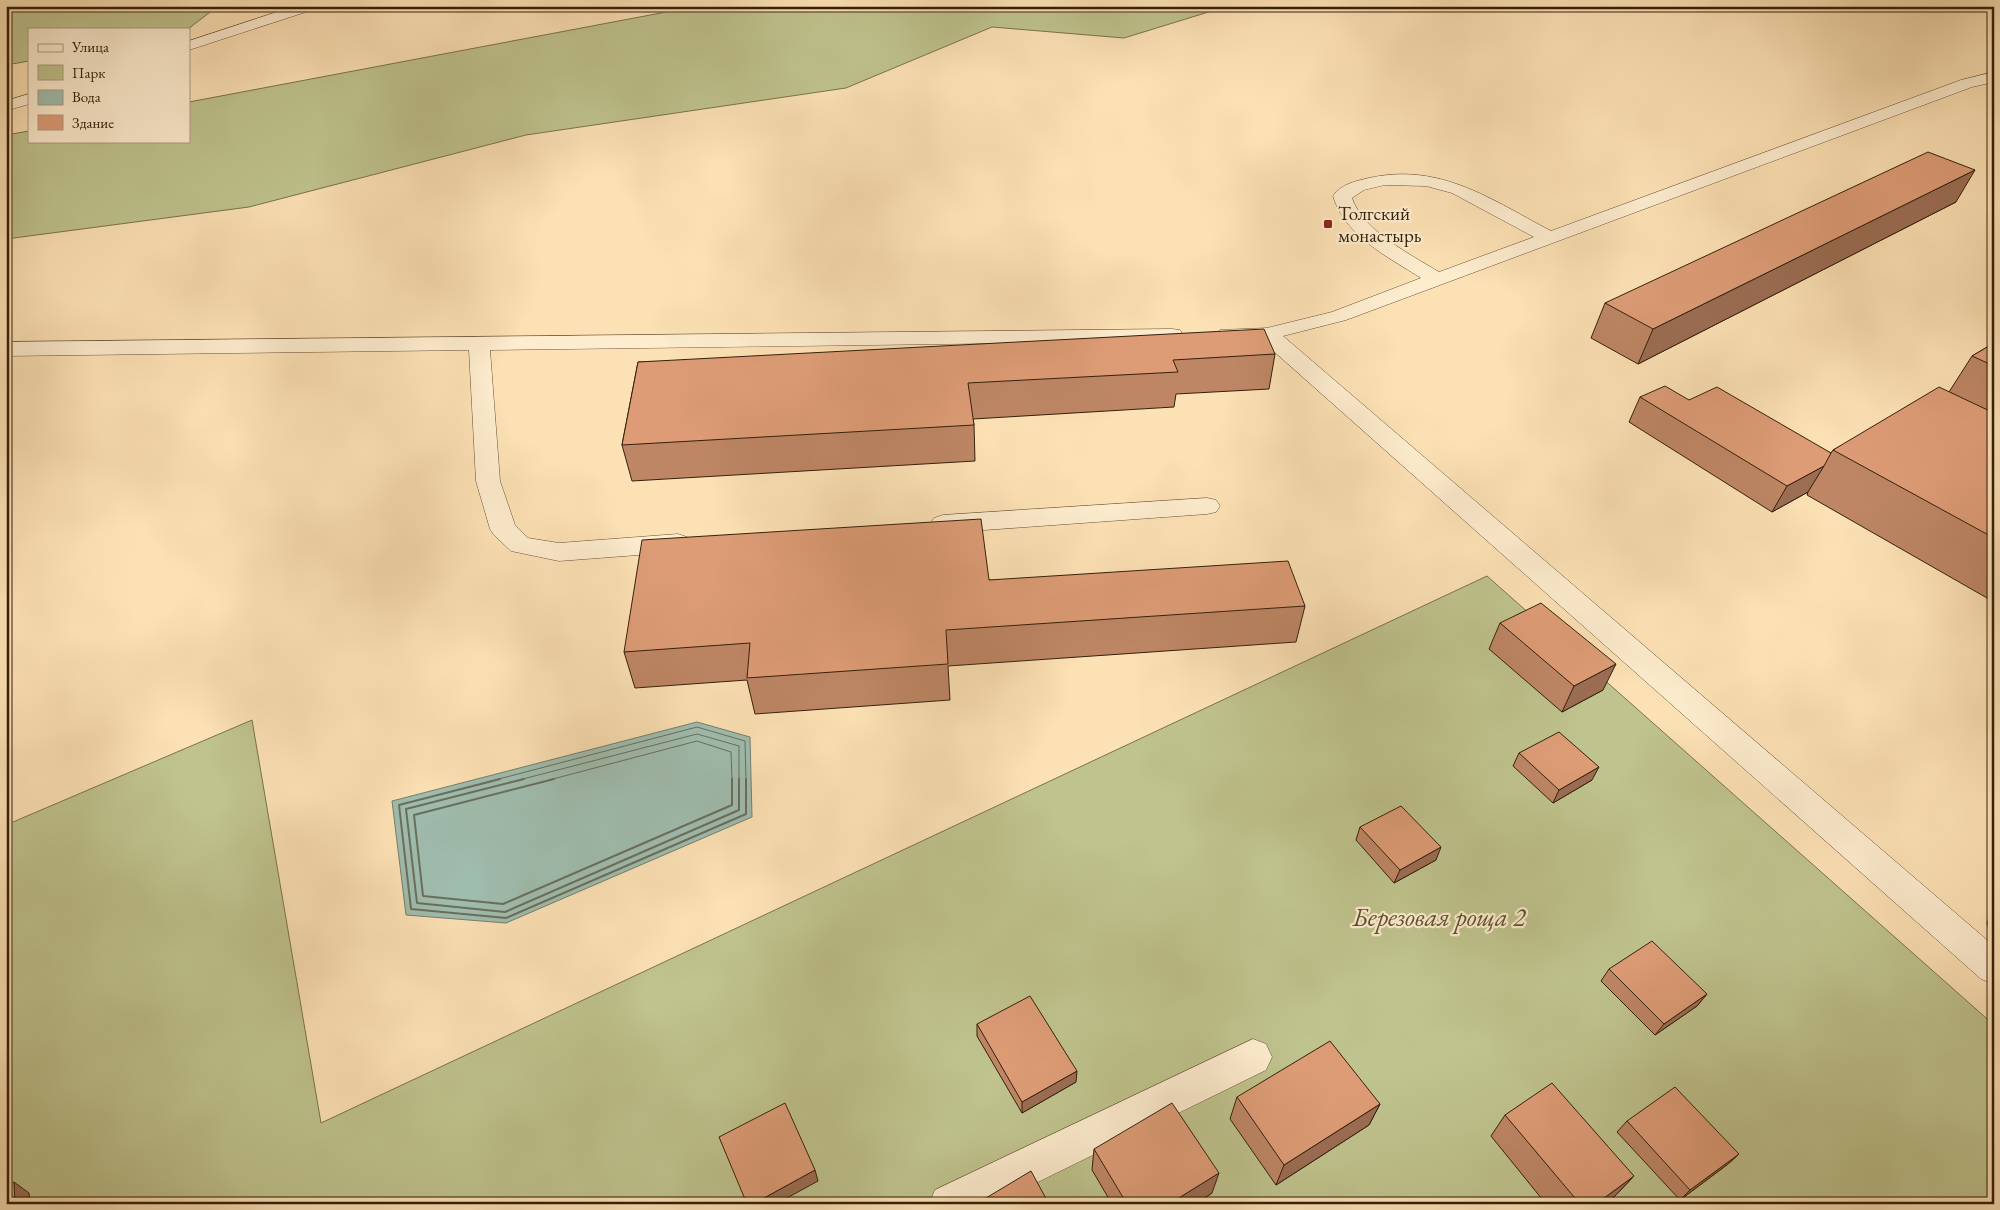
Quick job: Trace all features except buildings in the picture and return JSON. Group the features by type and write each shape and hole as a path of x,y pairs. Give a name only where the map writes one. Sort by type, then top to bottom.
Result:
{"street":[{"path":"190,46 310,6"},
{"path":"6,349 1268,334 1339,316 1967,82 1994,77"},
{"path":"6,106 28,99"},
{"path":"1436,279 1362,229 1347,213 1342,196 1358,186 1385,180 1426,181 1458,189 1549,238"},
{"path":"1268,334 1994,968"},
{"path":"479,343 488,481 503,529 520,545 559,552 699,542"},
{"path":"918,526 1207,506"},
{"path":"949,1204 1253,1057"}],"green space":[{"path":"6,6 218,6 189,28 28,28 28,61 6,65"},
{"path":"698,6 1215,6 1215,10 1124,38 992,27 846,88 526,135 249,207 6,239 6,135 28,131 28,142 190,142 190,102"},
{"name":"Березовая роща 2","path":"1487,576 1994,1025 1994,1204 6,1204 6,825 252,720 321,1123"}],"water":[{"path":"697,722 750,737 752,817 506,923 406,915 392,801"}],"place":[{"name":"Толгский монастырь","path":"1328,224"}]}
